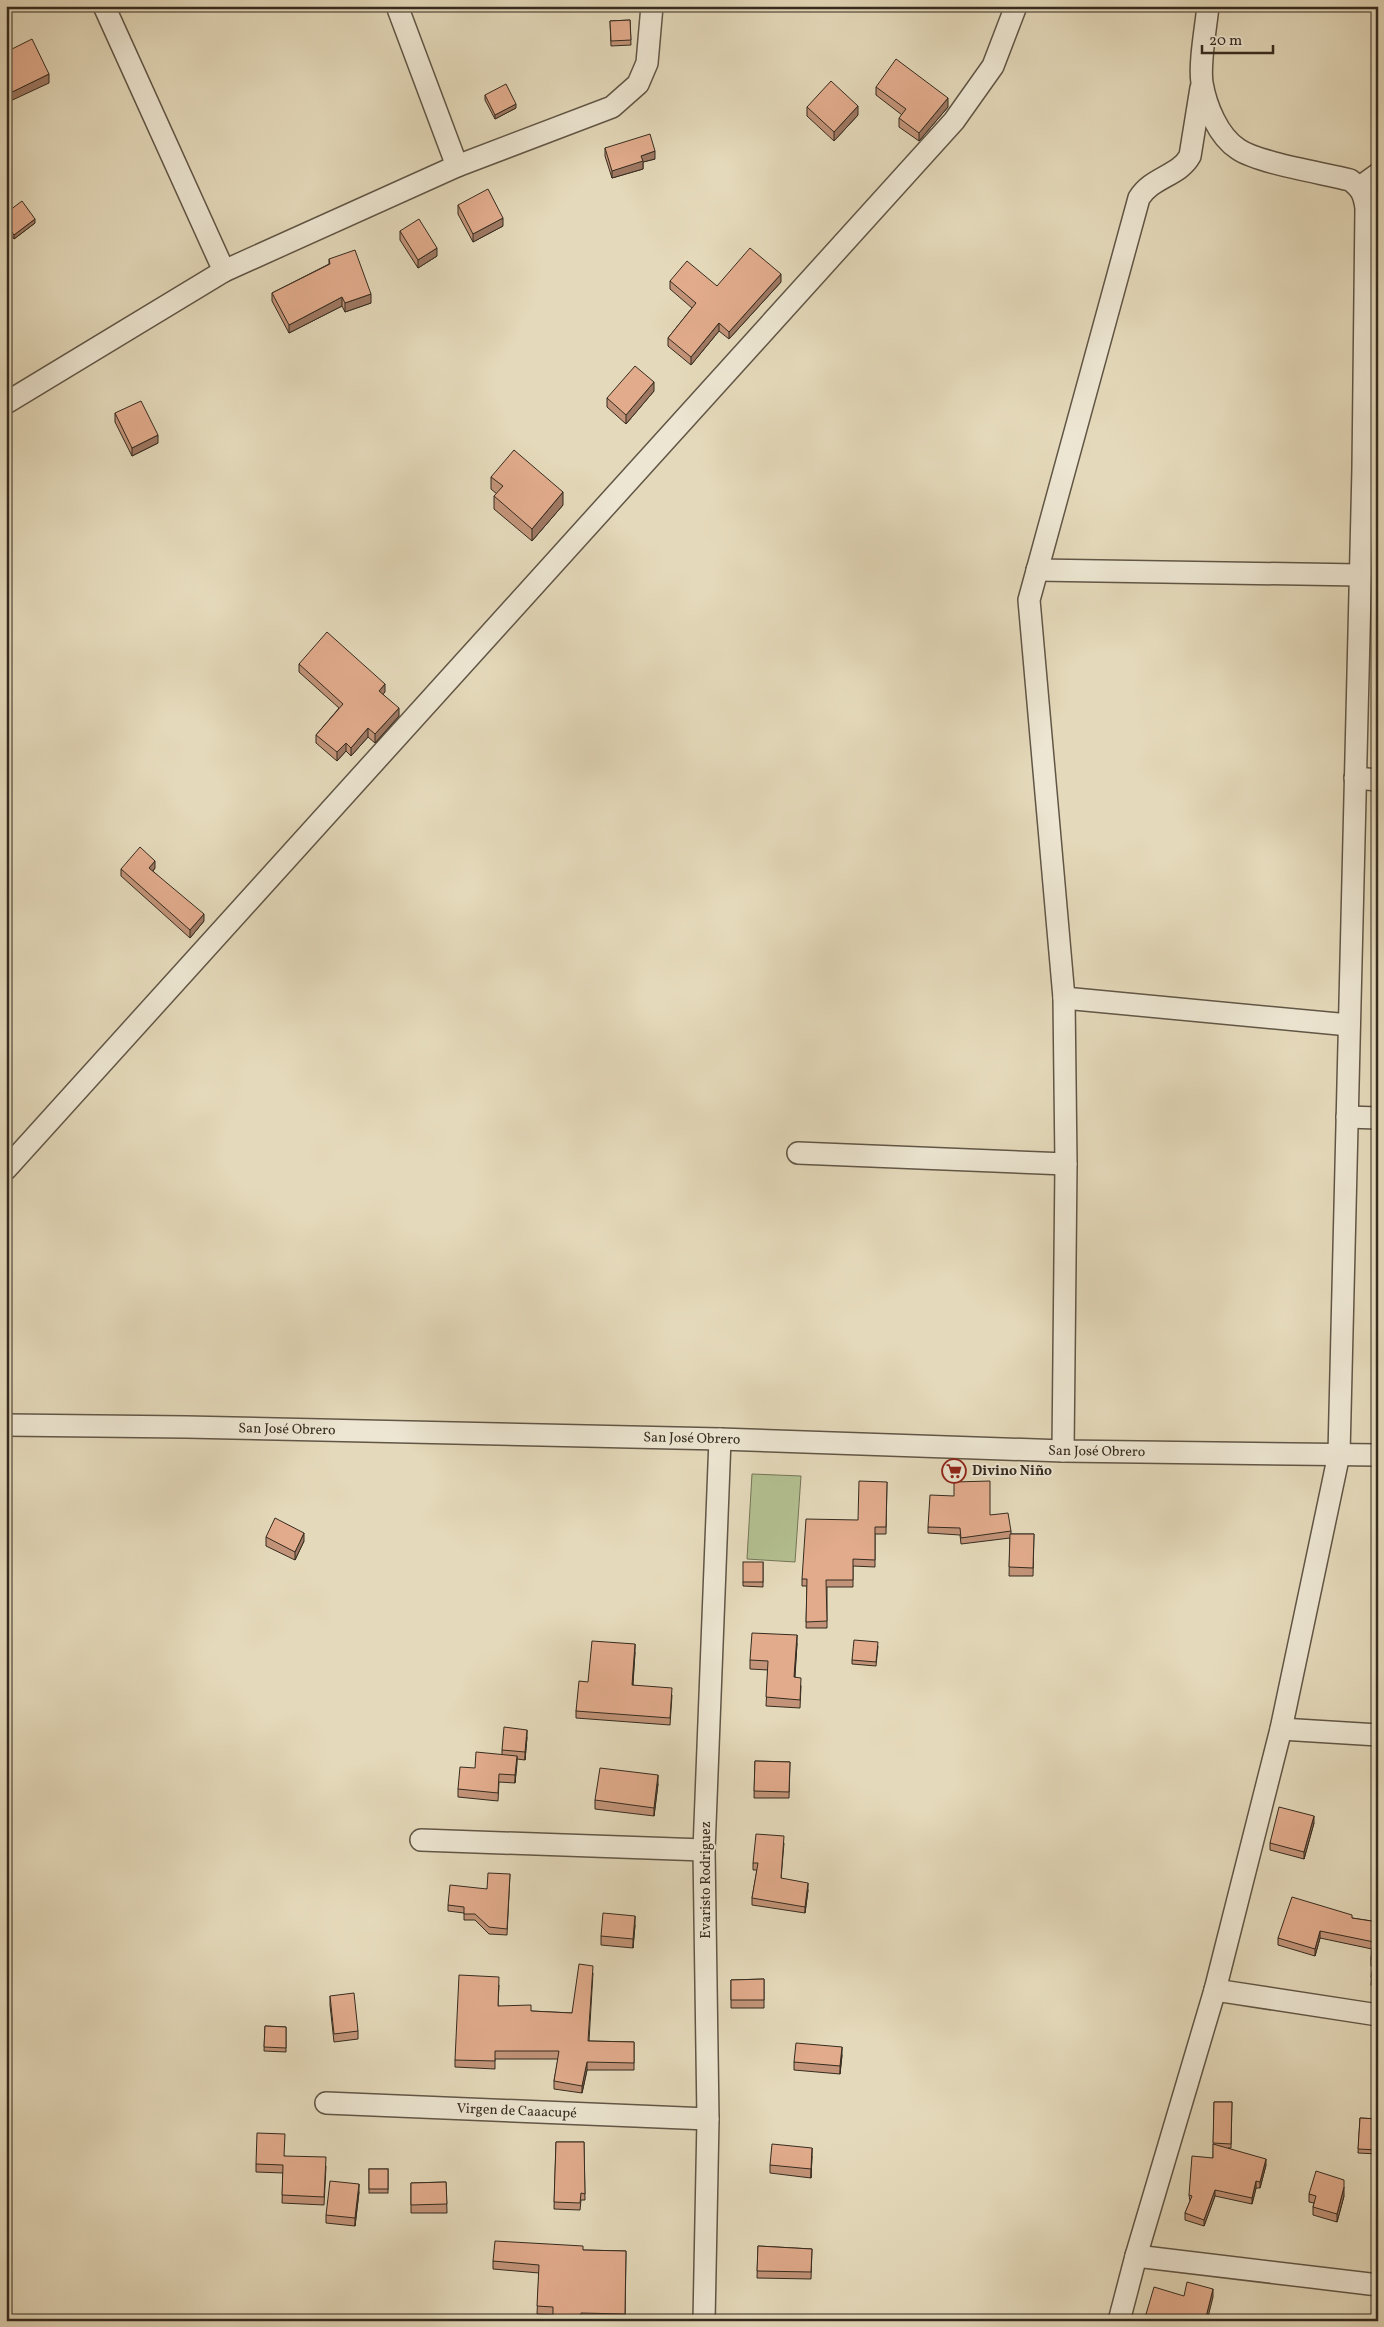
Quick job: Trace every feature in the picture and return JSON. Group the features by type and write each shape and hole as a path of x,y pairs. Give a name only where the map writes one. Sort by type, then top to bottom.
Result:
{"street":[{"path":"104,6 224,271"},
{"path":"397,6 457,166"},
{"path":"6,403 224,271 457,166 612,106 624,98 638,84 647,63 652,6"},
{"path":"6,1169 954,121 993,66 1016,6"},
{"path":"1064,1452 1066,1164 1064,998 1029,600 1139,198 1145,188 1185,164 1190,156 1202,82 1208,6"},
{"path":"1119,2321 1136,2256 1216,1990 1281,1729 1339,1454 1360,575 1370,469 1365,195 1360,187 1350,180 1261,158 1239,150 1220,130 1209,107 1202,82"},
{"path":"1360,187 1378,174"},
{"path":"1037,570 1360,575"},
{"path":"1356,778 1378,780"},
{"path":"1064,998 1349,1025"},
{"path":"1347,1117 1378,1118"},
{"path":"798,1153 1066,1164"},
{"name":"San José Obrero","path":"6,1425 196,1427 720,1439 1064,1452 1378,1455"},
{"name":"Evaristo Rodriguez","path":"704,2321 708,2118 704,1850 720,1439"},
{"path":"1281,1729 1378,1734"},
{"path":"421,1840 704,1850"},
{"path":"1216,1990 1378,2015"},
{"name":"Virgen de Caaacupé","path":"326,2102 708,2118"},
{"path":"1136,2256 1378,2286"}],"green space":[{"path":"752,1474 801,1476 795,1562 747,1559"}],"building":[{"path":"630,20 631,40 611,41 610,21"},
{"path":"32,39 49,74 6,95 6,52"},
{"path":"896,59 948,98 919,133 899,118 906,109 876,87"},
{"path":"831,81 858,106 834,132 807,107"},
{"path":"506,84 516,104 495,115 485,95"},
{"path":"650,134 655,151 641,156 643,161 612,171 605,148"},
{"path":"488,189 503,218 473,234 458,205"},
{"path":"22,201 35,219 14,235 6,224 6,213"},
{"path":"419,219 437,248 418,260 400,231"},
{"path":"750,248 781,274 729,332 719,323 691,357 668,338 696,303 670,281 687,261 717,286"},
{"path":"355,250 371,294 345,303 342,297 289,325 272,293 330,264 329,259"},
{"path":"635,366 654,382 626,415 607,398"},
{"path":"141,401 158,435 132,448 115,413"},
{"path":"514,450 563,492 532,529 494,496 503,486 491,477"},
{"path":"327,632 385,684 379,691 399,708 375,734 368,728 351,748 346,743 337,752 316,735 343,704 299,664"},
{"path":"140,847 155,861 149,868 204,914 190,930 121,869"},
{"path":"859,1481 887,1482 886,1527 875,1527 875,1560 853,1559 853,1580 826,1580 827,1621 806,1622 807,1579 802,1579 806,1519 858,1520"},
{"path":"990,1481 990,1515 1008,1513 1011,1531 961,1538 960,1528 928,1527 930,1495 954,1496 954,1482"},
{"path":"275,1518 304,1533 295,1552 266,1537"},
{"path":"1010,1534 1034,1534 1033,1568 1009,1567"},
{"path":"743,1562 763,1562 763,1582 743,1582"},
{"path":"752,1633 797,1635 794,1677 801,1678 800,1700 766,1697 768,1661 750,1660"},
{"path":"854,1640 878,1642 876,1662 852,1660"},
{"path":"592,1641 635,1644 632,1685 672,1688 670,1718 576,1711 579,1681 588,1682"},
{"path":"504,1727 527,1730 525,1752 502,1750"},
{"path":"476,1752 517,1756 515,1775 499,1774 498,1793 458,1789 460,1767 475,1768"},
{"path":"755,1761 790,1762 789,1792 754,1791"},
{"path":"600,1768 658,1775 654,1808 595,1800"},
{"path":"1279,1807 1314,1816 1304,1852 1270,1843"},
{"path":"756,1834 784,1836 781,1878 808,1883 805,1907 752,1898 758,1863 753,1863"},
{"path":"488,1873 510,1874 507,1929 489,1927 475,1914 464,1914 464,1907 448,1905 450,1885 487,1889"},
{"path":"1292,1897 1352,1915 1352,1918 1378,1922 1378,1978 1371,1977 1374,1959 1371,1959 1374,1942 1320,1931 1315,1949 1278,1938"},
{"path":"603,1913 635,1916 633,1939 601,1936"},
{"path":"579,1964 593,1966 588,2041 634,2042 634,2063 587,2062 582,2086 554,2081 559,2051 495,2051 495,2061 455,2060 459,1975 499,1977 498,2006 531,2005 531,2011 572,2013"},
{"path":"764,1979 764,2000 731,2000 731,1980"},
{"path":"354,1993 358,2031 334,2034 330,1996"},
{"path":"265,2026 286,2027 286,2048 264,2047"},
{"path":"796,2043 842,2047 840,2066 794,2062"},
{"path":"1214,2102 1232,2102 1231,2144 1213,2143"},
{"path":"1360,2118 1378,2119 1378,2150 1358,2149"},
{"path":"257,2133 285,2134 284,2156 326,2157 324,2197 282,2195 283,2165 256,2164"},
{"path":"556,2142 584,2142 585,2194 581,2193 580,2203 554,2202"},
{"path":"772,2144 812,2148 811,2169 770,2165"},
{"path":"1213,2144 1266,2159 1260,2182 1256,2181 1252,2198 1215,2190 1204,2220 1185,2213 1192,2196 1189,2195 1192,2156 1213,2158"},
{"path":"369,2169 388,2169 388,2189 369,2189"},
{"path":"1316,2171 1344,2180 1337,2214 1313,2207 1316,2196 1309,2194"},
{"path":"330,2181 359,2184 355,2218 326,2215"},
{"path":"446,2182 447,2204 411,2205 411,2183"},
{"path":"495,2241 583,2246 583,2250 626,2251 625,2314 581,2313 580,2321 553,2321 553,2307 537,2306 539,2265 493,2261"},
{"path":"758,2246 812,2249 811,2272 757,2271"},
{"path":"1187,2282 1213,2289 1205,2321 1144,2321 1154,2287 1184,2296"}],"place":[{"name":"Divino Niño","path":"954,1471"}]}
